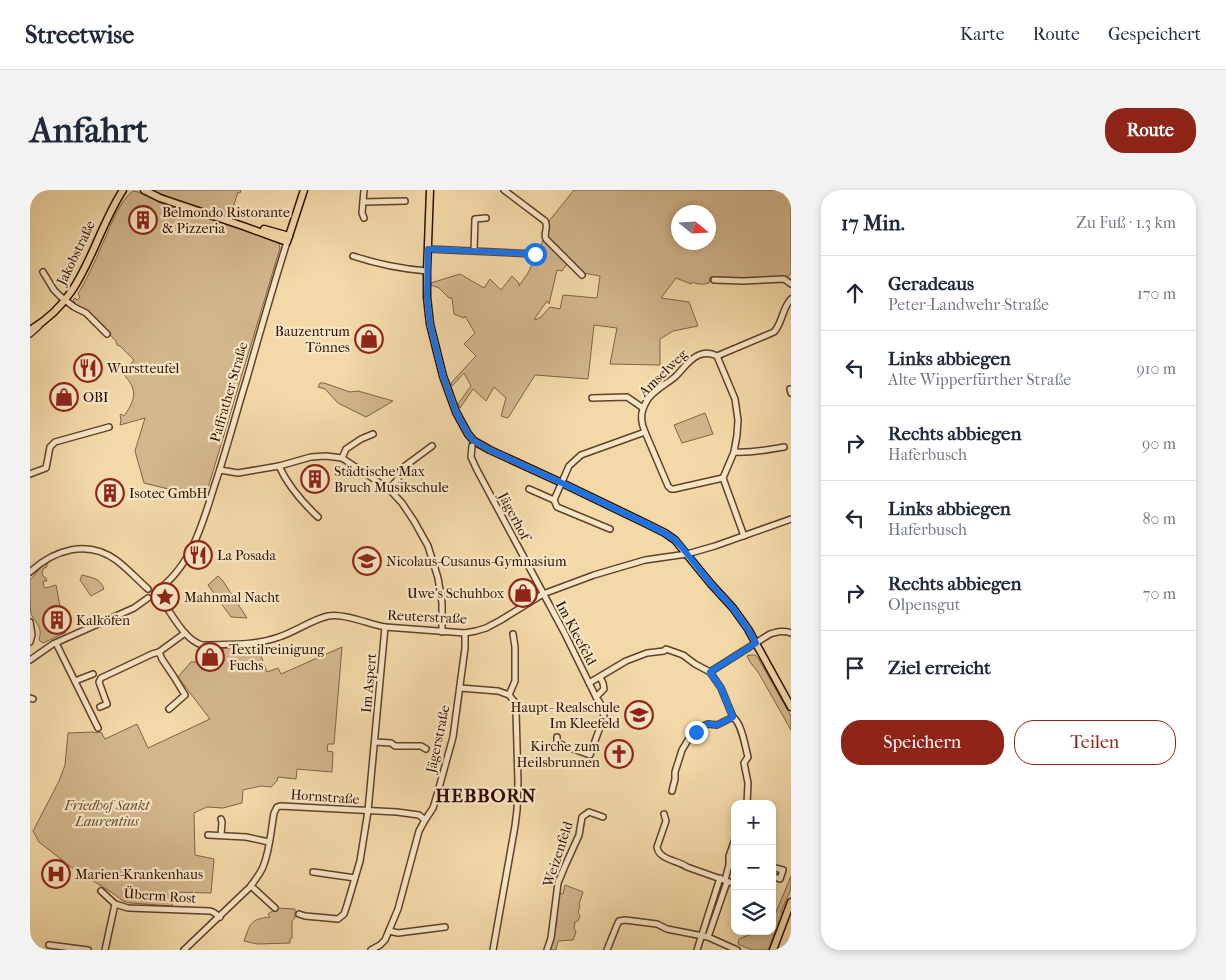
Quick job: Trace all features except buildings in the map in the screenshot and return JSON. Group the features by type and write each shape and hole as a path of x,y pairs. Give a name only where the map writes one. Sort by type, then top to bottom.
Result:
{"main road":[{"name":"Jakobstraße","path":"51,316 66,300 84,271 116,200 123,190"},
{"path":"144,190 160,198 288,239"},
{"name":"Paffrather Straße","path":"288,239 304,190"},
{"path":"430,190 427,271 430,324 443,376 456,412 466,431 474,441 490,450 665,533 675,540 733,608 751,634 791,707"},
{"path":"272,232 280,232 296,216"},
{"path":"244,226 253,226 288,239"},
{"path":"30,332 51,316"},
{"path":"773,950 791,902"}],"street":[{"path":"116,200 118,190"},
{"path":"364,190 362,213 364,218"},
{"path":"504,190 545,221 547,224 544,237 546,240 582,275"},
{"path":"363,202 405,201"},
{"path":"474,251 475,218 486,218"},
{"name":"Paffrather Straße","path":"158,590 181,565 198,537 220,470 288,239"},
{"path":"428,249 535,254"},
{"path":"353,256 385,265 427,271"},
{"name":"Jakobstraße","path":"43,272 54,290 86,313 107,334"},
{"path":"714,280 784,279 791,284"},
{"name":"Amselweg","path":"645,432 642,422 643,408 654,392 676,376 697,355 707,352 717,356 774,332 780,324 785,308 791,299"},
{"name":"Jakobstraße","path":"30,326 51,316"},
{"path":"717,356 735,399 738,420 734,452 723,478 744,536"},
{"name":"Amselweg","path":"592,398 627,397 643,408"},
{"path":"30,474 46,468 50,447 55,442 109,427"},
{"path":"610,529 556,507 554,500 569,466 581,455 645,432 671,489 674,490 723,478"},
{"path":"342,458 346,449 373,434"},
{"path":"389,489 398,479 400,469 432,446"},
{"name":"Jägerhof","path":"472,446 471,457 473,462 543,594"},
{"path":"734,452 756,452 784,447"},
{"path":"220,470 238,473 279,466 311,457 326,456 342,458 389,489 414,521 428,546 438,578 442,603 442,632"},
{"path":"279,466 284,478 292,489 318,517"},
{"path":"529,490 554,500"},
{"name":"Reuterstraße","path":"158,598 164,602 189,638 202,645 251,644 279,637 328,616 343,617 385,627 465,633 486,628 543,594 594,575 645,560 687,554 791,519"},
{"path":"30,574 52,555 77,549 90,549 103,552 116,560 148,588"},
{"path":"148,588 154,587 159,593 158,598 153,600 148,598"},
{"path":"148,588 146,593 148,598"},
{"name":"Im Kleefeld","path":"543,594 600,703 604,716 590,755 557,743 557,737"},
{"path":"30,660 56,642 134,608 148,598"},
{"path":"30,622 32,635 30,642"},
{"name":"Im Aspert","path":"299,914 338,919 344,914 355,878 360,861 368,811 385,627"},
{"path":"710,672 770,634 786,631 791,633"},
{"path":"100,707 107,704 98,682 101,678 160,652 185,633"},
{"name":"Jägerstraße","path":"371,950 380,945 389,931 398,909 420,831 438,796 453,737 465,648 465,633"},
{"path":"509,694 515,681 513,634"},
{"path":"56,642 98,728"},
{"path":"600,677 626,661 647,653 664,651 666,649 683,655 710,672 721,688 733,717 740,726 748,757 744,763 748,783 747,800"},
{"path":"160,652 162,659 185,695 169,709"},
{"path":"75,681 93,674"},
{"name":"Im Kleefeld","path":"589,683 600,677 604,689 596,697"},
{"path":"460,688 498,691 509,694 514,702 516,711 518,782 515,826 493,950"},
{"path":"672,790 682,750 698,728 708,724 717,725 733,717"},
{"path":"375,742 391,743 395,746 421,746 426,749"},
{"name":"Hornstraße","path":"184,950 251,886 263,866 275,809 280,806 397,812 419,815 425,820"},
{"name":"Weizenfeld","path":"547,950 551,938 558,883 579,836 582,817 589,812 602,817"},
{"path":"664,814 666,821 657,847 660,856 731,883"},
{"path":"221,819 221,836"},
{"path":"208,835 246,837 269,842"},
{"path":"708,937 733,845"},
{"path":"776,868 783,870 780,879 776,878"},
{"path":"314,872 355,878"},
{"path":"697,950 724,880"},
{"path":"251,886 275,908"},
{"name":"Überm Rost","path":"101,891 115,904 128,908 210,911 220,917"},
{"path":"105,950 115,904"},
{"path":"607,950 616,925 619,921 625,920 657,924 668,929 708,937 737,950"},
{"path":"389,931 398,933 445,927"},
{"path":"191,944 196,950"},
{"path":"49,945 88,950"}],"green space":[{"path":"152,190 241,190 240,193 238,192 230,217 173,199"},
{"path":"574,190 791,190 791,273 786,279 710,277 709,283 702,284 692,282 691,284 676,278 661,298 689,302 698,326 673,331 660,339 660,365 610,364 617,328 594,325 588,379 535,375 508,418 501,416 506,398 494,387 486,401 473,389 460,408 458,404 471,386 464,373 452,386 451,383 476,356 464,344 475,333 465,316 464,318 454,314 452,298 449,298 439,288 431,285 431,283 460,274 484,288 490,279 501,290 512,276 519,283 519,286 528,273 545,236 549,221","holes":["568,263 583,277 584,273 600,276 597,298 563,295 560,309 550,307 541,317 535,320 547,301 549,304 557,270 562,271"]},
{"path":"133,191 165,205 277,242 280,248 205,498 144,483 135,451 145,418 120,425 120,415 124,416 128,410 134,394 131,384 123,374 134,360 117,345 116,341 86,310 76,305 73,300 75,298 77,300 80,297 78,294 94,264 115,216 123,202"},
{"path":"320,383 350,392 358,391 393,401 366,417 338,403 325,389 318,387"},
{"path":"705,413 713,434 682,443 674,425"},
{"path":"47,563 47,567 42,572 47,581 43,581 44,587 56,585 65,633 43,643 39,640 40,628 31,614 30,580"},
{"path":"82,575 98,581 104,589 91,596 80,580"},
{"path":"218,576 247,618 231,617 208,585"},
{"name":"Friedhof Sankt Laurentius","path":"257,645 267,672 278,668 281,674 342,647 334,744 328,744 327,751 333,752 332,772 297,769 296,779 278,777 271,787 261,786 243,790 242,803 223,808 207,807 194,813 195,855 214,859 211,893 172,892 172,906 123,901 71,867 39,842 33,831 59,781 65,765 68,733 101,732 105,739 137,724 148,748 210,719 178,677 191,662 224,661 223,648"},
{"path":"755,655 758,658 791,716 791,730 758,672 750,662 747,656"},
{"path":"791,876 791,889 781,912 783,913 776,930 776,912"},
{"path":"565,885 583,892 578,912 580,916 578,921 575,922 574,928 576,932 573,940 558,941 556,950 550,950 557,921 559,893 563,894"},
{"path":"277,908 295,909 290,943 257,944 244,941 252,923 258,919 270,917 268,914"},
{"path":"749,935 774,935 768,950 752,950 738,944 739,939"}],"place":[{"name":"Belmondo Ristorante & Pizzeria","path":"143,220"},
{"name":"Bauzentrum Tönnes","path":"369,339"},
{"name":"Wurstteufel","path":"88,368"},
{"name":"OBI","path":"64,397"},
{"name":"Städtische Max Bruch Musikschule","path":"315,479"},
{"name":"Isotec GmbH","path":"110,493"},
{"name":"La Posada","path":"198,555"},
{"name":"Nicolaus-Cusanus-Gymnasium","path":"367,561"},
{"name":"Uwe's Schuhbox","path":"523,593"},
{"name":"Mahnmal Nacht","path":"165,597"},
{"name":"Kalköfen","path":"57,620"},
{"name":"Textilreinigung Fuchs","path":"210,657"},
{"name":"Haupt- Realschule Im Kleefeld","path":"639,715"},
{"name":"Kirche zum Heilsbrunnen","path":"619,754"},
{"name":"Marien-Krankenhaus","path":"56,874"}],"district":[{"name":"HEBBORN","path":"486,796"}],"route":[{"path":"535,254 428,249 427,297 430,324 443,376 462,425 474,441 481,446 657,528 670,536 680,545 733,608 748,629 756,643 710,672 721,688 733,717 717,725 708,724 698,728 696,732"}]}
